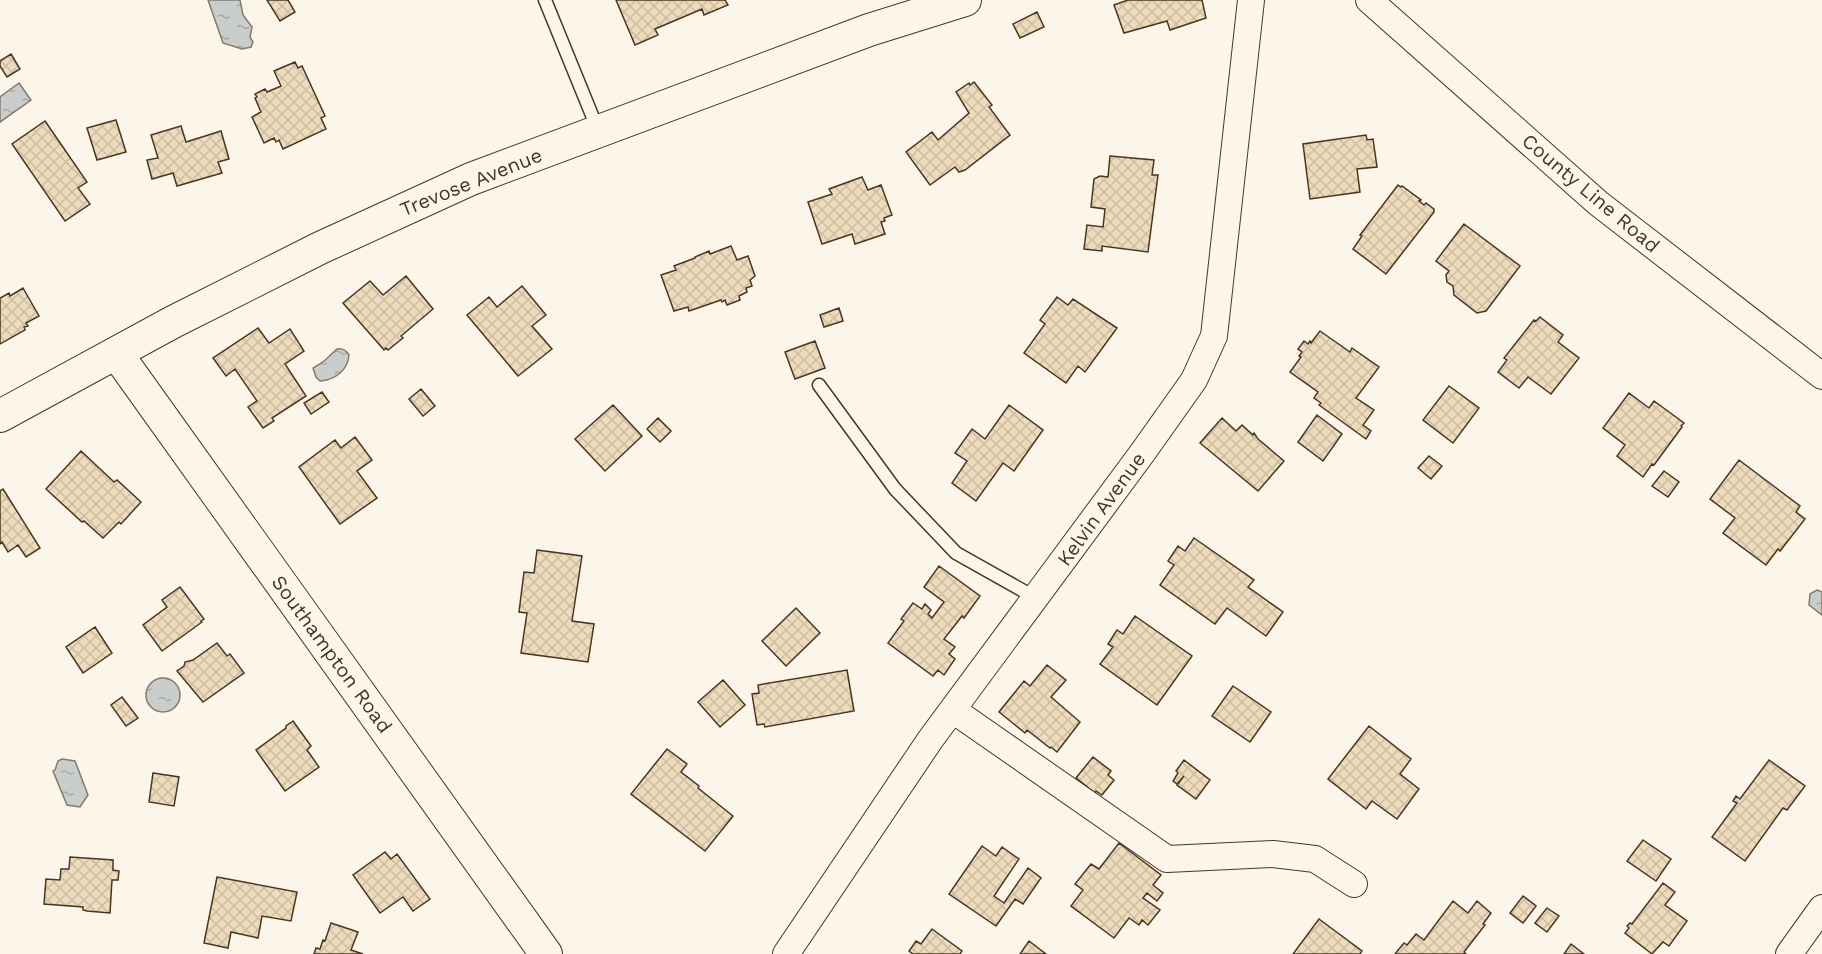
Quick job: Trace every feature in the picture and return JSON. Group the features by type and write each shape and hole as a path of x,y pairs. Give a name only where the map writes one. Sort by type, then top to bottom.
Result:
{"street":[{"name":"Trevose Avenue","path":"0,416 173,322 320,248 471,179 869,30 917,7 965,0"},
{"name":"Kelvin Avenue","path":"786,954 924,750 1194,380 1214,336 1251,0"},
{"name":"County Line Road","path":"1369,0 1598,203 1822,376"},
{"name":"Southampton Road","path":"117,354 546,954"},
{"path":"953,710 1167,859 1273,854 1315,859 1354,884"},
{"path":"1789,954 1819,919"}],"lane":[{"path":"545,0 598,131"},
{"path":"819,385 895,489 956,553 1036,598"}],"water":[{"path":"208,0 240,0 243,15 252,27 251,47 242,49 223,43"},
{"path":"19,83 31,100 0,122 0,97"},
{"path":"337,349 344,350 349,355 346,365 336,376 320,381 313,368"},
{"path":"1817,590 1822,592 1822,615 1809,605 1810,594"},
{"path":"163,678 175,683 180,695 175,707 163,712 151,707 146,695 151,683"},
{"path":"62,759 75,761 88,795 80,807 67,805 53,771 58,761"}],"building":[{"path":"267,0 288,0 295,12 280,21"},
{"path":"616,0 725,0 728,5 704,15 702,9 655,29 658,35 635,45"},
{"path":"1128,0 1202,0 1206,18 1170,30 1167,21 1124,33 1114,5"},
{"path":"1037,12 1044,27 1020,38 1013,24"},
{"path":"11,54 20,69 7,77 0,66 0,61"},
{"path":"295,62 298,68 302,66 325,116 321,118 326,129 283,149 279,140 276,142 274,138 264,143 252,117 261,112 255,94 265,89 267,92 281,86 274,71"},
{"path":"974,82 992,105 989,107 1010,135 965,170 959,172 955,167 930,185 906,152 932,132 938,140 969,113 956,92"},
{"path":"116,120 126,152 97,160 87,128"},
{"path":"45,121 87,182 78,188 90,204 65,221 12,144"},
{"path":"181,126 186,142 221,131 229,159 218,162 222,173 177,186 173,173 152,179 147,160 158,158 151,135"},
{"path":"1366,135 1367,140 1373,139 1377,167 1357,169 1360,192 1310,199 1303,144"},
{"path":"1110,156 1154,160 1152,175 1158,175 1148,252 1102,246 1102,251 1084,249 1087,225 1103,227 1105,209 1091,207 1094,179 1100,176 1108,177"},
{"path":"862,177 868,190 881,185 892,215 881,222 885,234 855,244 852,234 822,244 808,202 832,194 829,189"},
{"path":"1398,185 1421,200 1419,201 1424,205 1426,203 1434,209 1434,212 1386,274 1353,249 1362,236 1360,235"},
{"path":"1464,224 1520,266 1486,311 1477,313 1454,295 1453,286 1447,282 1446,275 1449,271 1436,261"},
{"path":"731,246 737,260 748,256 755,276 750,280 752,286 746,288 747,292 739,296 740,300 727,305 725,300 722,302 721,300 689,311 688,307 674,311 661,275 676,270 674,266 709,251 710,254"},
{"path":"406,276 433,309 401,336 403,338 388,350 386,348 384,350 343,303 370,281 383,295"},
{"path":"522,286 546,315 532,326 552,349 518,376 467,315 489,297 497,307"},
{"path":"23,288 39,316 26,323 28,326 24,327 25,330 0,344 0,298 9,293 10,296"},
{"path":"1057,297 1068,305 1073,299 1117,328 1085,372 1078,366 1066,383 1024,353 1045,324 1040,320"},
{"path":"839,308 843,321 824,327 820,315"},
{"path":"1540,317 1563,335 1558,342 1579,358 1551,394 1528,377 1519,388 1498,372 1507,360 1504,358 1534,320"},
{"path":"258,328 269,343 290,329 304,351 285,364 306,396 272,418 274,421 263,428 248,407 257,401 235,369 226,376 213,358"},
{"path":"1320,331 1350,352 1352,348 1379,367 1356,398 1374,410 1363,425 1371,431 1366,439 1319,405 1321,403 1314,398 1318,392 1290,372 1301,357 1299,356 1302,352 1298,349 1304,341 1311,343"},
{"path":"815,341 825,368 795,379 785,352"},
{"path":"1449,386 1479,408 1453,443 1423,420"},
{"path":"421,389 435,406 423,416 409,399"},
{"path":"322,392 329,402 311,414 304,403"},
{"path":"1629,393 1649,408 1654,401 1684,423 1643,477 1617,456 1625,445 1603,428"},
{"path":"613,405 642,436 605,471 575,439"},
{"path":"1009,405 1043,430 1014,471 1003,463 976,501 952,483 967,461 955,453 972,429 985,439"},
{"path":"1317,415 1342,434 1323,461 1298,442"},
{"path":"658,418 671,431 660,442 647,429"},
{"path":"1222,418 1236,431 1242,425 1253,435 1254,433 1284,461 1258,491 1200,443"},
{"path":"355,437 372,460 357,471 377,498 340,524 299,467 335,440 341,448"},
{"path":"81,451 114,482 117,480 141,502 121,524 119,522 103,538 46,489"},
{"path":"1429,456 1442,466 1431,479 1418,468"},
{"path":"1739,460 1800,506 1796,512 1805,519 1766,565 1723,533 1735,518 1710,499"},
{"path":"1664,471 1679,482 1668,497 1652,486"},
{"path":"3,489 40,548 26,557 18,545 8,552 2,542 0,544 0,491"},
{"path":"1194,538 1254,580 1248,587 1283,612 1266,636 1227,608 1215,624 1160,585 1174,565 1168,561 1178,546 1185,551"},
{"path":"537,550 582,556 572,621 594,624 588,662 521,653 527,613 519,612 524,572 534,573"},
{"path":"939,566 980,596 964,618 962,616 944,639 955,647 949,654 955,659 944,675 938,670 933,676 888,643 904,621 901,619 913,603 922,609 925,604 931,610 928,614 932,618 944,602 924,587"},
{"path":"180,587 204,619 162,651 143,625 167,607 162,600"},
{"path":"796,608 820,633 786,666 762,641"},
{"path":"1135,616 1192,656 1157,705 1100,664 1113,647 1108,644 1117,630 1123,634"},
{"path":"95,627 112,653 83,673 66,647"},
{"path":"217,643 227,656 230,654 244,673 203,702 177,671 184,666 185,662 193,660"},
{"path":"1047,665 1066,680 1051,697 1080,722 1057,752 1027,730 1025,733 999,712 1024,681 1030,686"},
{"path":"847,670 854,711 765,727 764,724 757,725 752,694 759,693 758,685"},
{"path":"723,680 745,705 720,727 698,702"},
{"path":"1233,686 1271,712 1250,742 1212,716"},
{"path":"122,697 138,718 126,726 111,705"},
{"path":"293,721 311,746 307,750 319,767 285,791 256,750"},
{"path":"1369,726 1411,759 1400,774 1419,789 1397,819 1372,801 1366,809 1328,779"},
{"path":"667,749 687,764 681,772 733,816 705,851 631,794"},
{"path":"1093,757 1111,771 1108,775 1114,780 1102,795 1096,791 1095,793 1076,778"},
{"path":"1184,760 1210,780 1196,799 1177,785 1184,776 1177,784 1173,781 1178,773 1176,771"},
{"path":"1769,760 1805,786 1787,810 1783,808 1745,861 1712,837 1737,803 1733,801 1736,796 1740,799"},
{"path":"153,773 179,777 174,806 149,802"},
{"path":"1643,840 1671,859 1656,881 1627,861"},
{"path":"1119,843 1161,875 1153,885 1163,893 1157,901 1147,893 1143,898 1160,910 1148,925 1142,920 1139,925 1129,918 1114,938 1071,906 1083,890 1075,884 1091,864 1099,869"},
{"path":"982,846 996,856 1002,847 1019,859 994,896 1004,903 1028,868 1041,878 1023,904 1015,899 996,926 949,894"},
{"path":"385,852 391,859 397,854 430,899 413,911 403,897 380,913 353,875"},
{"path":"70,857 113,860 113,870 119,871 118,880 112,880 110,913 87,911 83,910 83,907 44,904 46,879 60,880 61,869 69,869"},
{"path":"217,877 297,892 291,921 262,916 258,938 231,932 228,948 204,943"},
{"path":"1663,883 1675,892 1665,905 1687,921 1669,946 1663,942 1652,954 1625,933 1629,928 1627,926 1632,924"},
{"path":"1523,896 1536,906 1523,923 1510,913"},
{"path":"1453,901 1468,913 1477,901 1491,913 1483,924 1485,925 1464,952 1466,954 1395,954 1416,934 1424,940"},
{"path":"1547,908 1559,916 1547,932 1535,923"},
{"path":"1319,919 1362,951 1360,954 1293,954"},
{"path":"331,923 358,932 351,950 363,954 314,954 316,948 320,949 323,940 325,941"},
{"path":"932,929 962,951 960,954 913,954 909,951 916,941 921,944"},
{"path":"1029,941 1046,954 1020,954"},
{"path":"1571,944 1584,954 1564,954"}]}
